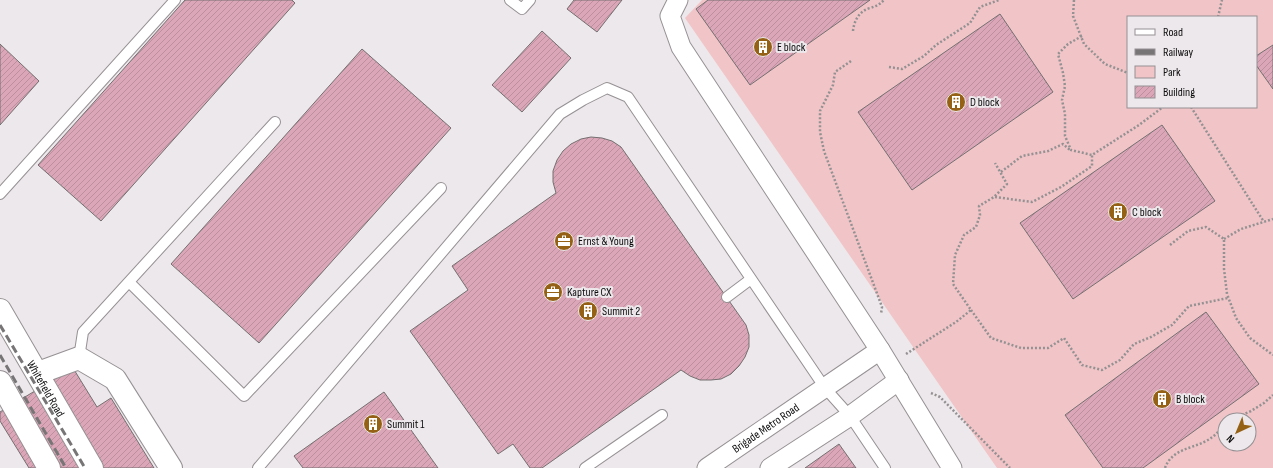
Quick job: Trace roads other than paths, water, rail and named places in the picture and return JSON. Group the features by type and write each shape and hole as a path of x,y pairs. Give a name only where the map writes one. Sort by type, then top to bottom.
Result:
{"main road":[{"name":"Whitefield Road","path":"0,310 92,468"},
{"path":"38,373 79,358 116,378 171,468"},
{"path":"0,382 49,468"}],"street":[{"path":"678,0 670,16 681,47 889,365 952,468"},
{"path":"770,468 850,416 889,365"},
{"name":"Brigade Metro Road","path":"707,468 825,388 889,365"}],"lane":[{"path":"0,194 175,0"},
{"path":"510,0 522,9 530,0"},
{"path":"258,468 560,114 607,88 628,98 825,388 850,416 885,468"},
{"path":"79,358 83,332 275,122"},
{"path":"129,282 244,396 440,188"},
{"path":"727,297 751,279"},
{"path":"585,468 662,415"}],"railway":[{"path":"0,325 85,468"},
{"path":"0,355 66,468"}],"place":[{"name":"E block","path":"763,47"},
{"name":"D block","path":"956,102"},
{"name":"C block","path":"1118,212"},
{"name":"Ernst & Young","path":"564,241"},
{"name":"Kapture CX","path":"553,292"},
{"name":"Summit 2","path":"588,311"},
{"name":"B block","path":"1162,399"},
{"name":"Summit 1","path":"373,424"}]}
